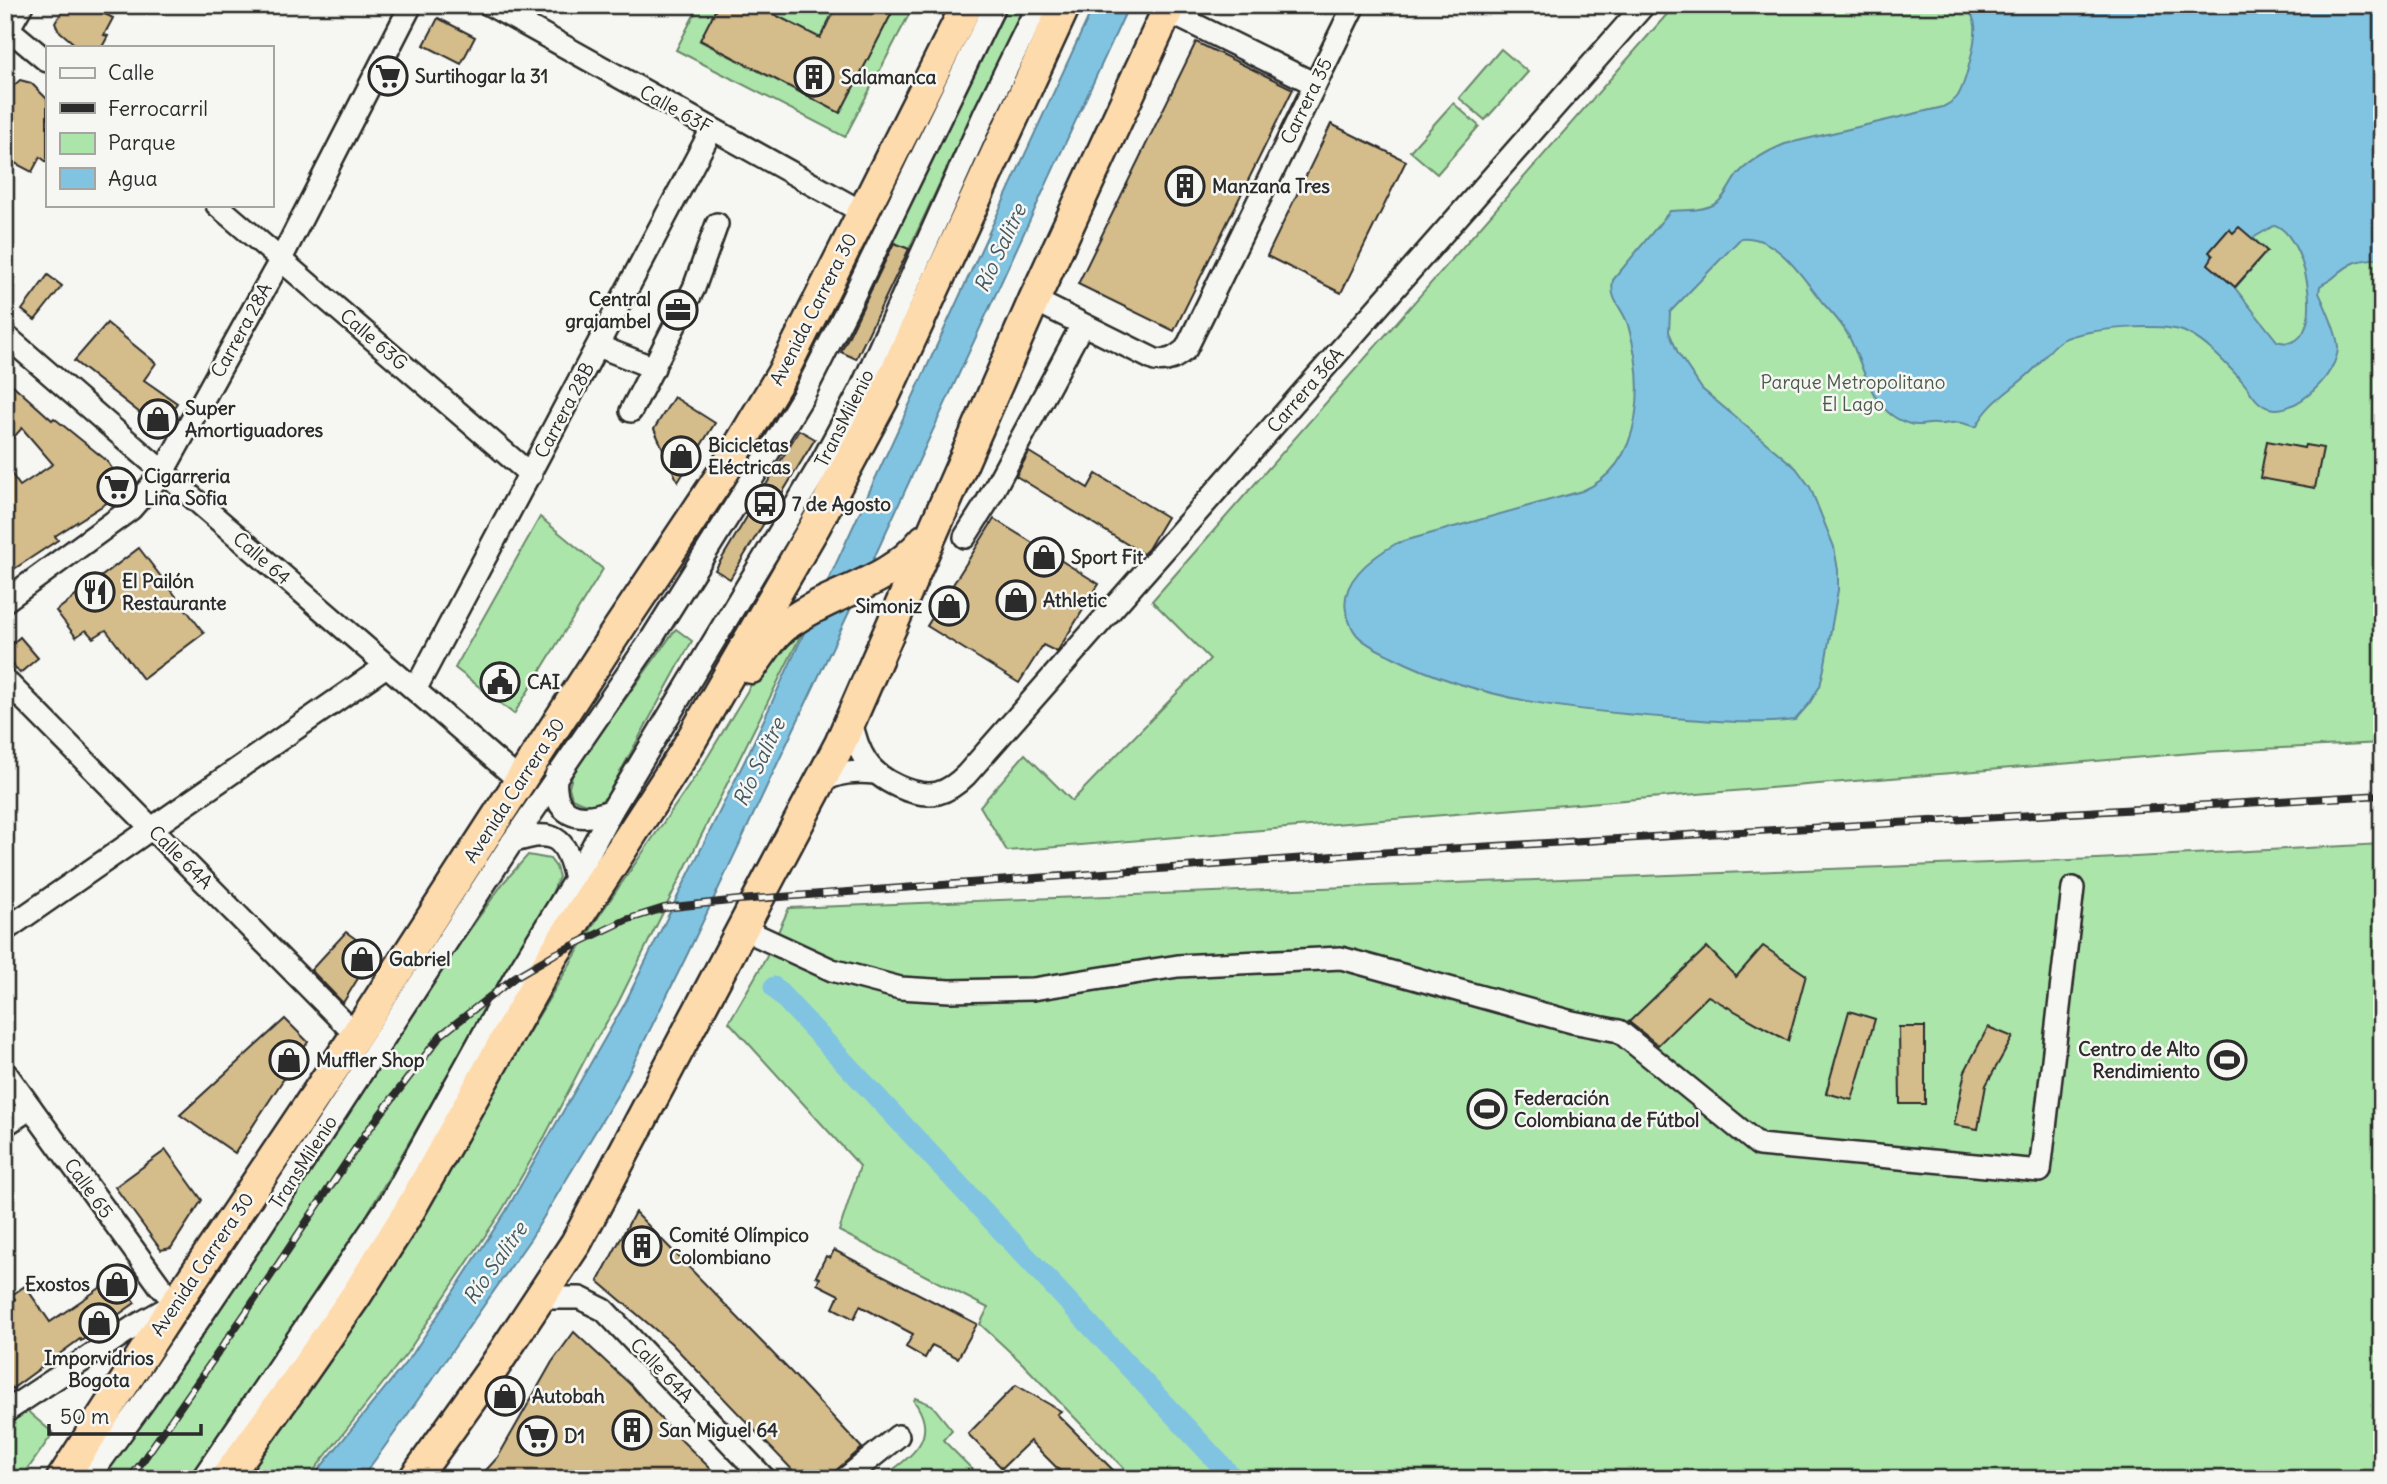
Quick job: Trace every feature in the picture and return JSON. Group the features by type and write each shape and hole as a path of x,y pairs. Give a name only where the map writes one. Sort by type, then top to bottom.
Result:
{"highway":[{"name":"Avenida Carrera 30","path":"62,1479 685,531 782,374 967,5"},
{"path":"225,1479 365,1283 408,1213 553,955 682,757 814,526 883,399 1065,5"},
{"path":"414,1479 541,1298 576,1243 820,782 851,720 1034,300 1168,8"},
{"path":"682,757 787,624 800,615 886,575 910,555 937,524"}],"street":[{"path":"22,5 6,30 46,60"},
{"name":"Carrera 28A","path":"5,601 131,509 163,472 281,259 411,5"},
{"name":"Calle 63F","path":"489,5 862,212"},
{"name":"TransMilenio","path":"88,1479 250,1244 556,775 652,638 803,396 995,5"},
{"name":"TransMilenio","path":"202,1479 391,1201 515,977 575,878 612,810 820,465 861,389 1038,5"},
{"name":"Carrera 35","path":"1082,325 1155,360 1175,359 1186,349 1354,5"},
{"name":"Carrera 36A","path":"876,773 909,791 924,793 938,793 953,786 966,775 1644,5"},
{"path":"1168,8 1315,83"},
{"name":"Carrera 28B","path":"415,691 712,129"},
{"name":"Calle 63G","path":"218,206 531,475"},
{"path":"631,411 694,289 717,224"},
{"path":"965,537 986,505 1082,325 1034,300"},
{"name":"Calle 64","path":"5,335 520,781"},
{"path":"598,346 654,369"},
{"path":"5,930 386,666"},
{"name":"Calle 64A","path":"5,680 356,1035"},
{"path":"851,720 866,762 876,773"},
{"path":"820,782 856,771 876,773"},
{"path":"556,775 554,792 570,815 582,818 612,810"},
{"path":"512,842 532,835 544,835 553,839 565,846 571,858 575,878"},
{"path":"743,929 832,970 900,988 950,991 1033,989 1178,966 1341,958 1572,1022 1619,1031 1759,1145 2040,1171 2073,888"},
{"name":"Calle 65","path":"5,1072 160,1286 176,1303"},
{"path":"5,1125 31,1108"},
{"name":"Calle 64A","path":"541,1298 580,1298 604,1310 765,1479"},
{"path":"5,1412 132,1328 176,1303"},
{"path":"845,1479 898,1436"}],"green space":[{"path":"699,5 718,5 700,41 840,113 896,5 914,5 845,137 676,50"},
{"path":"756,5 837,5 820,38"},
{"path":"1002,5 1029,5 959,142 909,249 893,242"},
{"name":"Parque Metropolitano El Lago","path":"1675,5 2382,5 2382,743 2204,752 1007,851 980,806 1025,754 1072,801 1210,659 1152,601"},
{"path":"1501,49 1528,72 1485,120 1459,98"},
{"path":"1453,103 1479,126 1437,174 1410,151"},
{"path":"540,517 603,569 514,714 455,668"},
{"path":"676,629 692,641 607,796 591,804 572,798 569,787 574,770"},
{"path":"804,629 617,1005 501,1212 407,1353 307,1479 246,1479 334,1356 415,1234 512,1060 599,916 701,768 760,670 776,649"},
{"name":"Federación Colombiana de Fútbol","path":"2382,844 2382,1479 1134,1479 1021,1362 980,1324 988,1308 839,1231 860,1166 729,1022 766,958 789,908 2097,859"},
{"path":"528,855 550,859 556,867 559,877 550,898 353,1239 192,1479 96,1479 379,1056 504,882"},
{"path":"915,1398 932,1405 952,1430 943,1440 982,1479 897,1479 891,1471 916,1449 924,1432 924,1423"},
{"path":"26,1410 53,1433 21,1479 5,1479 5,1425"}],"water":[{"name":"Río Salitre","path":"1094,5 1129,5 850,610 686,957 618,1094 531,1238 361,1479 311,1479 412,1355 506,1211 624,1005 749,752"},
{"path":"1965,5 2382,5 2382,258 2351,264 2320,286 2319,293 2334,328 2338,348 2331,369 2323,381 2291,406 2269,408 2257,401 2243,382 2210,349 2187,333 2144,327 2106,330 2062,340 2033,370 1988,409 1977,426 1959,423 1913,425 1885,410 1870,387 1846,331 1788,260 1766,243 1741,238 1670,312 1669,332 1678,353 1702,389 1796,468 1810,487 1834,547 1838,590 1825,664 1820,686 1795,720 1703,720 1601,712 1530,701 1495,694 1426,672 1361,639 1346,611 1348,589 1353,579 1378,555 1397,543 1582,491 1603,478 1618,462 1629,442 1638,395 1633,347 1628,325 1614,298 1613,280 1670,211 1699,209 1715,204 1743,169 1760,156 1785,144 1943,107 1952,102 1963,83 1974,41 1974,22","holes":["2275,225 2287,234 2305,272 2309,294 2308,315 2304,332 2293,341 2277,341 2235,288 2267,251 2253,238"]}],"building":[{"path":"66,5 110,5 105,14 113,18 104,35 108,36 103,46 77,46 58,30 55,23"},
{"name":"Salamanca","path":"718,5 756,5 820,38 837,5 896,5 840,113 700,40"},
{"path":"438,18 475,37 461,64 424,45"},
{"name":"Manzana Tres","path":"1196,42 1293,89 1174,331 1078,284"},
{"path":"20,80 31,83 46,98 46,161 40,157 32,172 5,158 5,102 12,87"},
{"path":"1331,124 1406,161 1341,293 1267,256"},
{"path":"2239,227 2267,251 2235,287 2208,264 2213,256 2209,252 2229,229 2233,233"},
{"path":"894,243 909,249 856,359 841,352"},
{"path":"48,275 62,286 35,320 22,310"},
{"path":"107,323 156,363 144,380 177,403 159,428 74,361"},
{"path":"5,378 52,420 54,418 106,460 127,490 55,536 58,540 5,575 5,465 20,486 53,464 22,428 5,447"},
{"name":"Bicicletas Eléctricas","path":"674,397 715,423 678,482 654,429"},
{"name":"7 de Agosto","path":"799,430 815,439 730,579 715,570"},
{"path":"2267,441 2304,448 2305,445 2323,448 2315,488 2260,478"},
{"path":"1029,452 1088,488 1096,474 1167,517 1148,549 1143,554 1016,476"},
{"path":"994,519 1099,584 1057,652 1043,645 1019,683 927,626"},
{"path":"139,548 204,633 143,679 106,630 93,638 86,630 76,637 56,611"},
{"path":"20,637 38,658 20,673 5,656 5,650"},
{"name":"CAI","path":"496,666 516,683 503,699 483,681"},
{"path":"346,932 374,952 343,1003 311,970"},
{"path":"1763,946 1806,975 1788,1041 1708,996 1658,1045 1629,1022 1707,947 1736,977"},
{"path":"1849,1011 1875,1019 1852,1100 1826,1093"},
{"path":"285,1019 308,1042 235,1153 180,1115"},
{"path":"1899,1027 1925,1027 1925,1104 1900,1104"},
{"path":"1988,1027 2013,1037 1986,1085 1978,1129 1954,1125 1965,1071"},
{"path":"166,1150 202,1200 171,1248 161,1250 115,1187"},
{"path":"635,1212 862,1448 826,1479 801,1479 671,1343 598,1281"},
{"path":"834,1250 977,1324 958,1358 932,1345 925,1358 906,1347 913,1334 860,1306 854,1319 833,1308 839,1295 817,1284 820,1278 816,1276 826,1256 830,1258"},
{"path":"116,1277 135,1303 5,1394 5,1306 15,1299 12,1295 25,1286 50,1322"},
{"path":"574,1332 631,1385 668,1427 721,1479 478,1479 498,1457 552,1362"},
{"path":"1016,1385 1061,1411 1057,1414 1122,1479 1068,1479 1030,1441 1002,1468 968,1434"}],"waterway":[{"path":"774,987 1234,1479"}],"railway":[{"path":"130,1479 366,1133 441,1035 515,977 553,955 626,920 664,908 739,900 1375,853 2382,795"}],"place":[{"name":"Surtihogar la 31","path":"388,76"},
{"name":"Salamanca","path":"814,77"},
{"name":"Manzana Tres","path":"1185,186"},
{"name":"Central grajambel","path":"678,310"},
{"name":"Super Amortiguadores","path":"158,419"},
{"name":"Bicicletas Eléctricas","path":"681,456"},
{"name":"Cigarreria Lina Sofia","path":"117,487"},
{"name":"7 de Agosto","path":"765,504"},
{"name":"Sport Fit","path":"1044,557"},
{"name":"El Pailón Restaurante","path":"95,592"},
{"name":"Athletic","path":"1016,600"},
{"name":"Simoniz","path":"949,606"},
{"name":"CAI","path":"500,682"},
{"name":"Gabriel","path":"362,959"},
{"name":"Muffler Shop","path":"289,1060"},
{"name":"Centro de Alto Rendimiento","path":"2227,1060"},
{"name":"Federación Colombiana de Fútbol","path":"1487,1109"},
{"name":"Comité Olímpico Colombiano","path":"642,1246"},
{"name":"Exostos","path":"117,1284"},
{"name":"Imporvidrios Bogota","path":"99,1323"},
{"name":"Autobah","path":"505,1396"},
{"name":"San Miguel 64","path":"632,1430"},
{"name":"D1","path":"537,1436"}]}
